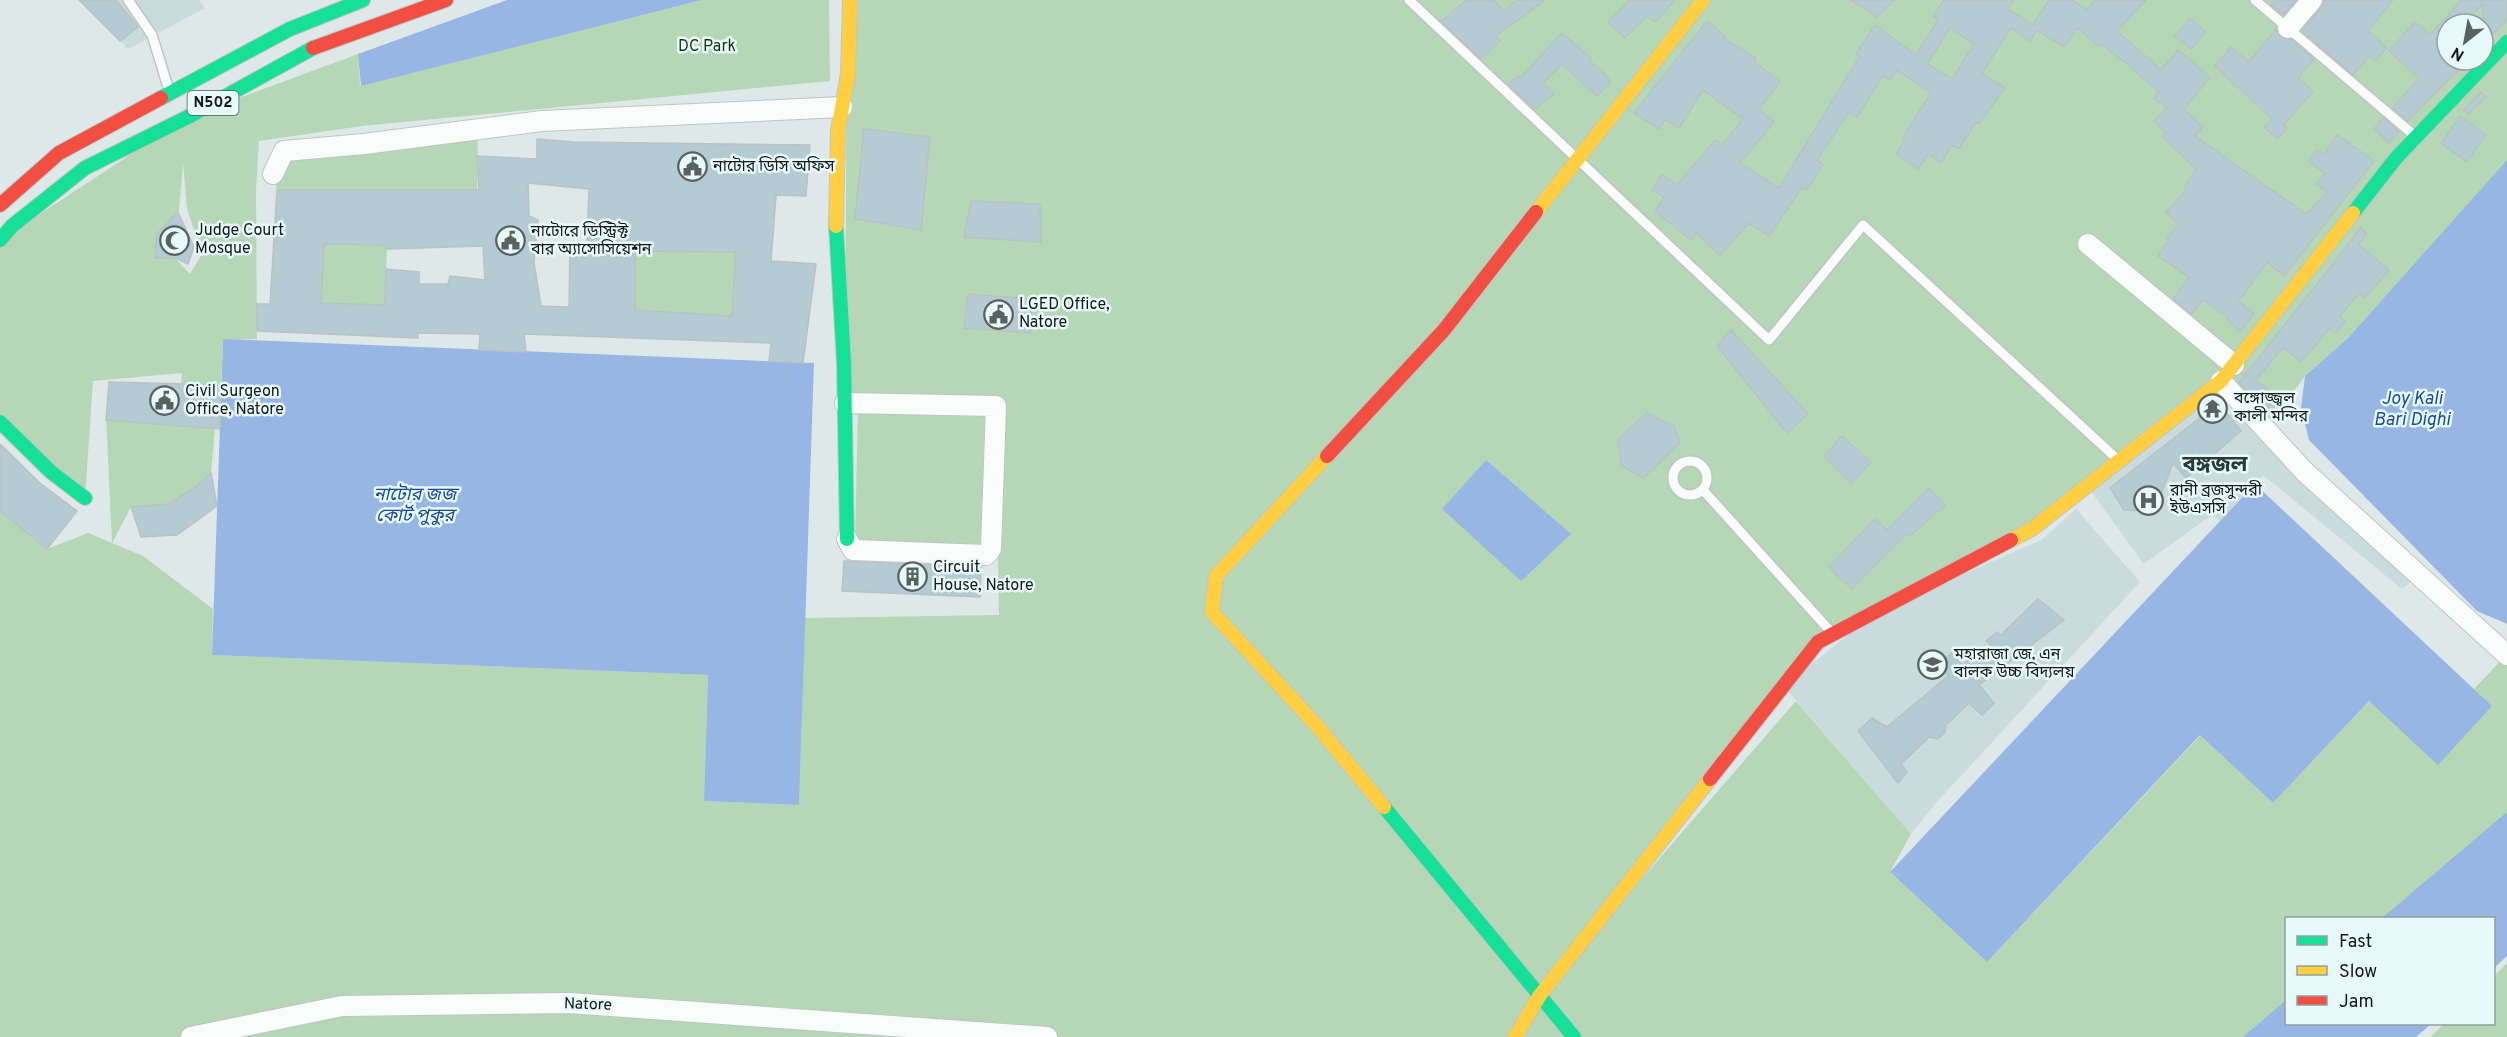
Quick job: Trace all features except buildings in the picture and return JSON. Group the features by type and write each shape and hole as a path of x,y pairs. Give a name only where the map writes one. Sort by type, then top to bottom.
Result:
{"main road":[{"name":"N502","path":"0,205 59,153 290,29 363,0"},
{"name":"N502","path":"0,240 12,226 85,168 188,117 312,48 446,0"},
{"path":"847,539 845,403 836,242 838,130 848,74 850,0"},
{"path":"1574,1037 1317,726 1212,612 1216,576 1444,330 1703,0"},
{"path":"1515,1037 1540,995 1818,642 2032,529 2227,373 2396,158 2507,42"},
{"path":"0,422 51,472 85,498"}],"street":[{"path":"2288,28 2312,0"},
{"path":"273,174 284,151 364,144 542,121 842,107"},
{"path":"2088,244 2227,373 2305,472 2507,655"},
{"path":"845,403 996,406 991,549 986,555 853,550 847,539"},
{"name":"Natore","path":"191,1037 342,1006 569,1003 985,1035 1047,1037"}],"lane":[{"path":"128,0 152,35 169,93"},
{"path":"1409,0 1769,340 1863,225 2119,461"},
{"path":"2254,0 2417,137"},
{"path":"1703,490 1834,634"}],"shaded area":[{"path":"79,0 199,0 205,8 128,49"},
{"path":"2190,406 2212,428 2236,410 2412,581 2402,589 2263,475 2220,521 2213,514 2144,564 2087,486"},
{"name":"মহারাজা জে, এন বালক উচ্চ বিদ্যলয়","path":"2076,509 2140,582 1935,804 1911,834 1784,686 1876,613 2041,540"}],"green space":[{"name":"DC Park","path":"702,0 829,0 830,81 362,126 259,141 256,190 257,339 223,340 221,385 181,384 182,373 93,381 85,498 0,419 0,240 188,117 358,54 360,86","holes":["183,163 187,209 202,254 190,274 175,258"]},
{"path":"847,0 2507,0 2507,162 2349,337 2305,376 2266,429 2222,381 2032,529 1818,642 1553,981 1796,701 1911,834 1890,872 1987,962 2201,735 2273,803 2369,701 2492,707 2474,689 2507,654 2507,816 2396,917 2285,917 2285,1019 2266,1037 0,1037 0,511 47,549 88,533 143,556 213,609 212,655 708,675 704,801 799,805 805,618 999,615 996,406 845,403"},
{"path":"478,129 477,190 277,190 273,174 284,151"},
{"path":"324,244 387,245 385,305 321,303"},
{"path":"635,251 736,252 732,316 635,310"},
{"path":"858,406 985,415 980,553 855,545"},
{"path":"106,417 215,428 211,473 197,486 169,504 131,507 112,543"},
{"path":"2507,963 2507,1037 2430,1037 2443,1025 2495,1025 2495,975"}],"water":[{"path":"507,0 702,0 361,86 358,54"},
{"name":"Joy Kali Bari Dighi","path":"2507,160 2507,624 2477,611 2309,440 2301,408 2305,376 2349,337"},
{"name":"নাটোর জজ কোর্ট পুকুর","path":"223,339 814,363 799,805 704,801 708,675 212,655"},
{"path":"1486,460 1571,534 1521,581 1442,509"},
{"path":"2255,484 2492,706 2438,765 2369,701 2273,803 2200,735 1987,962 1890,872"},
{"path":"2507,812 2507,956 2495,967 2495,917 2383,917"},
{"path":"2285,1001 2285,1025 2430,1025 2416,1037 2243,1037"}],"traffic: fast":[{"path":"161,98 290,29 363,0"},
{"path":"2353,213 2396,158 2507,42"},
{"path":"0,240 12,226 85,168 188,117 313,48"},
{"path":"836,226 844,363 847,539"},
{"path":"0,422 51,472 85,498"},
{"path":"1384,807 1574,1037"}],"traffic: slow":[{"path":"836,226 838,130 848,74 850,0"},
{"path":"1536,212 1703,0"},
{"path":"2011,540 2032,529 2221,381 2353,213"},
{"path":"1327,456 1216,576 1212,612 1317,726 1384,807"},
{"path":"1515,1037 1540,995 1710,779"}],"traffic: jam":[{"path":"313,48 446,0"},
{"path":"0,205 59,153 161,98"},
{"path":"1327,456 1444,330 1536,212"},
{"path":"1710,779 1818,642 2011,540"}],"place":[{"name":"নাটোর ডিসি অফিস","path":"692,167"},
{"name":"Judge Court Mosque","path":"174,240"},
{"name":"নাটোরে ডিস্ট্রিক্ট বার অ্যাসোসিয়েশন","path":"510,241"},
{"name":"LGED Office, Natore","path":"998,314"},
{"name":"Civil Surgeon Office, Natore","path":"164,401"},
{"name":"বঙ্গোজ্জ্বল কালী মন্দির","path":"2213,408"},
{"name":"রানী ব্রজসুন্দরী ইউএসসি","path":"2149,500"},
{"name":"Circuit House, Natore","path":"912,577"},
{"name":"মহারাজা জে, এন বালক উচ্চ বিদ্যলয়","path":"1933,664"}],"district":[{"name":"বঙ্গজল","path":"2215,465"}]}
